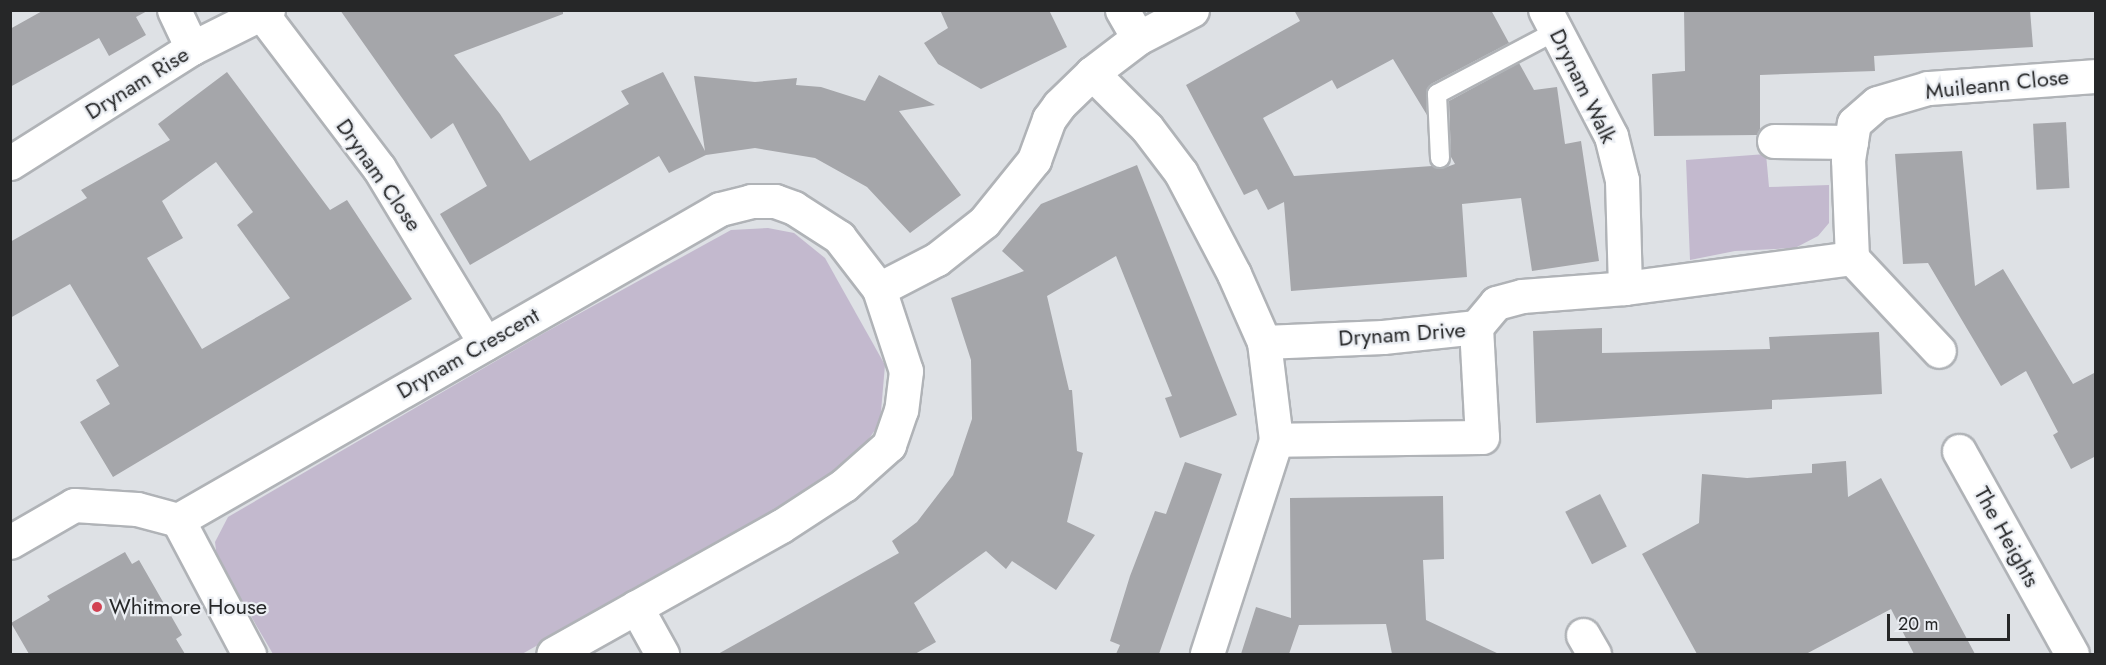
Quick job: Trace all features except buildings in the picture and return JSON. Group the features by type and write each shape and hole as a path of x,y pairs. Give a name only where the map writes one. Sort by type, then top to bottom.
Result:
{"street":[{"path":"174,10 192,48"},
{"path":"1122,10 1138,38"},
{"path":"879,290 937,259 984,222 1034,160 1049,120 1059,105 1092,73 1138,38 1192,10"},
{"name":"Drynam Rise","path":"10,163 192,48 265,12"},
{"name":"Drynam Close","path":"265,12 379,168 485,343"},
{"name":"Drynam Walk","path":"1551,21 1611,136 1622,180 1625,288"},
{"path":"1092,73 1147,128 1181,173 1234,274 1264,342 1276,440 1207,654"},
{"name":"Muileann Close","path":"1852,258 1851,142 1854,123 1878,103 1928,88 2096,76"},
{"path":"1774,141 1851,142"},
{"name":"Drynam Crescent","path":"178,520 720,209 751,201 775,201 794,208 839,237 879,290 906,371 902,410 889,445 844,485 781,526 553,654"},
{"path":"1476,327 1496,303 1522,296 1625,288 1852,258 1940,351"},
{"name":"Drynam Drive","path":"1264,342 1383,337 1476,327 1482,437 1276,440"},
{"name":"The Heights","path":"1959,452 2072,654"},
{"path":"10,542 74,505 137,509 178,520 249,654"},
{"path":"636,607 662,654"}],"lane":[{"path":"1440,158 1437,94 1551,21"}],"shaded area":[{"path":"1766,154 1769,187 1829,185 1829,223 1818,236 1795,248 1735,251 1690,260 1686,160"},
{"path":"768,228 794,233 825,258 885,365 880,423 856,457 824,483 522,654 273,654 217,558 215,542 228,517 544,333 731,230"}],"place":[{"name":"Whitmore House","path":"97,607"}]}
